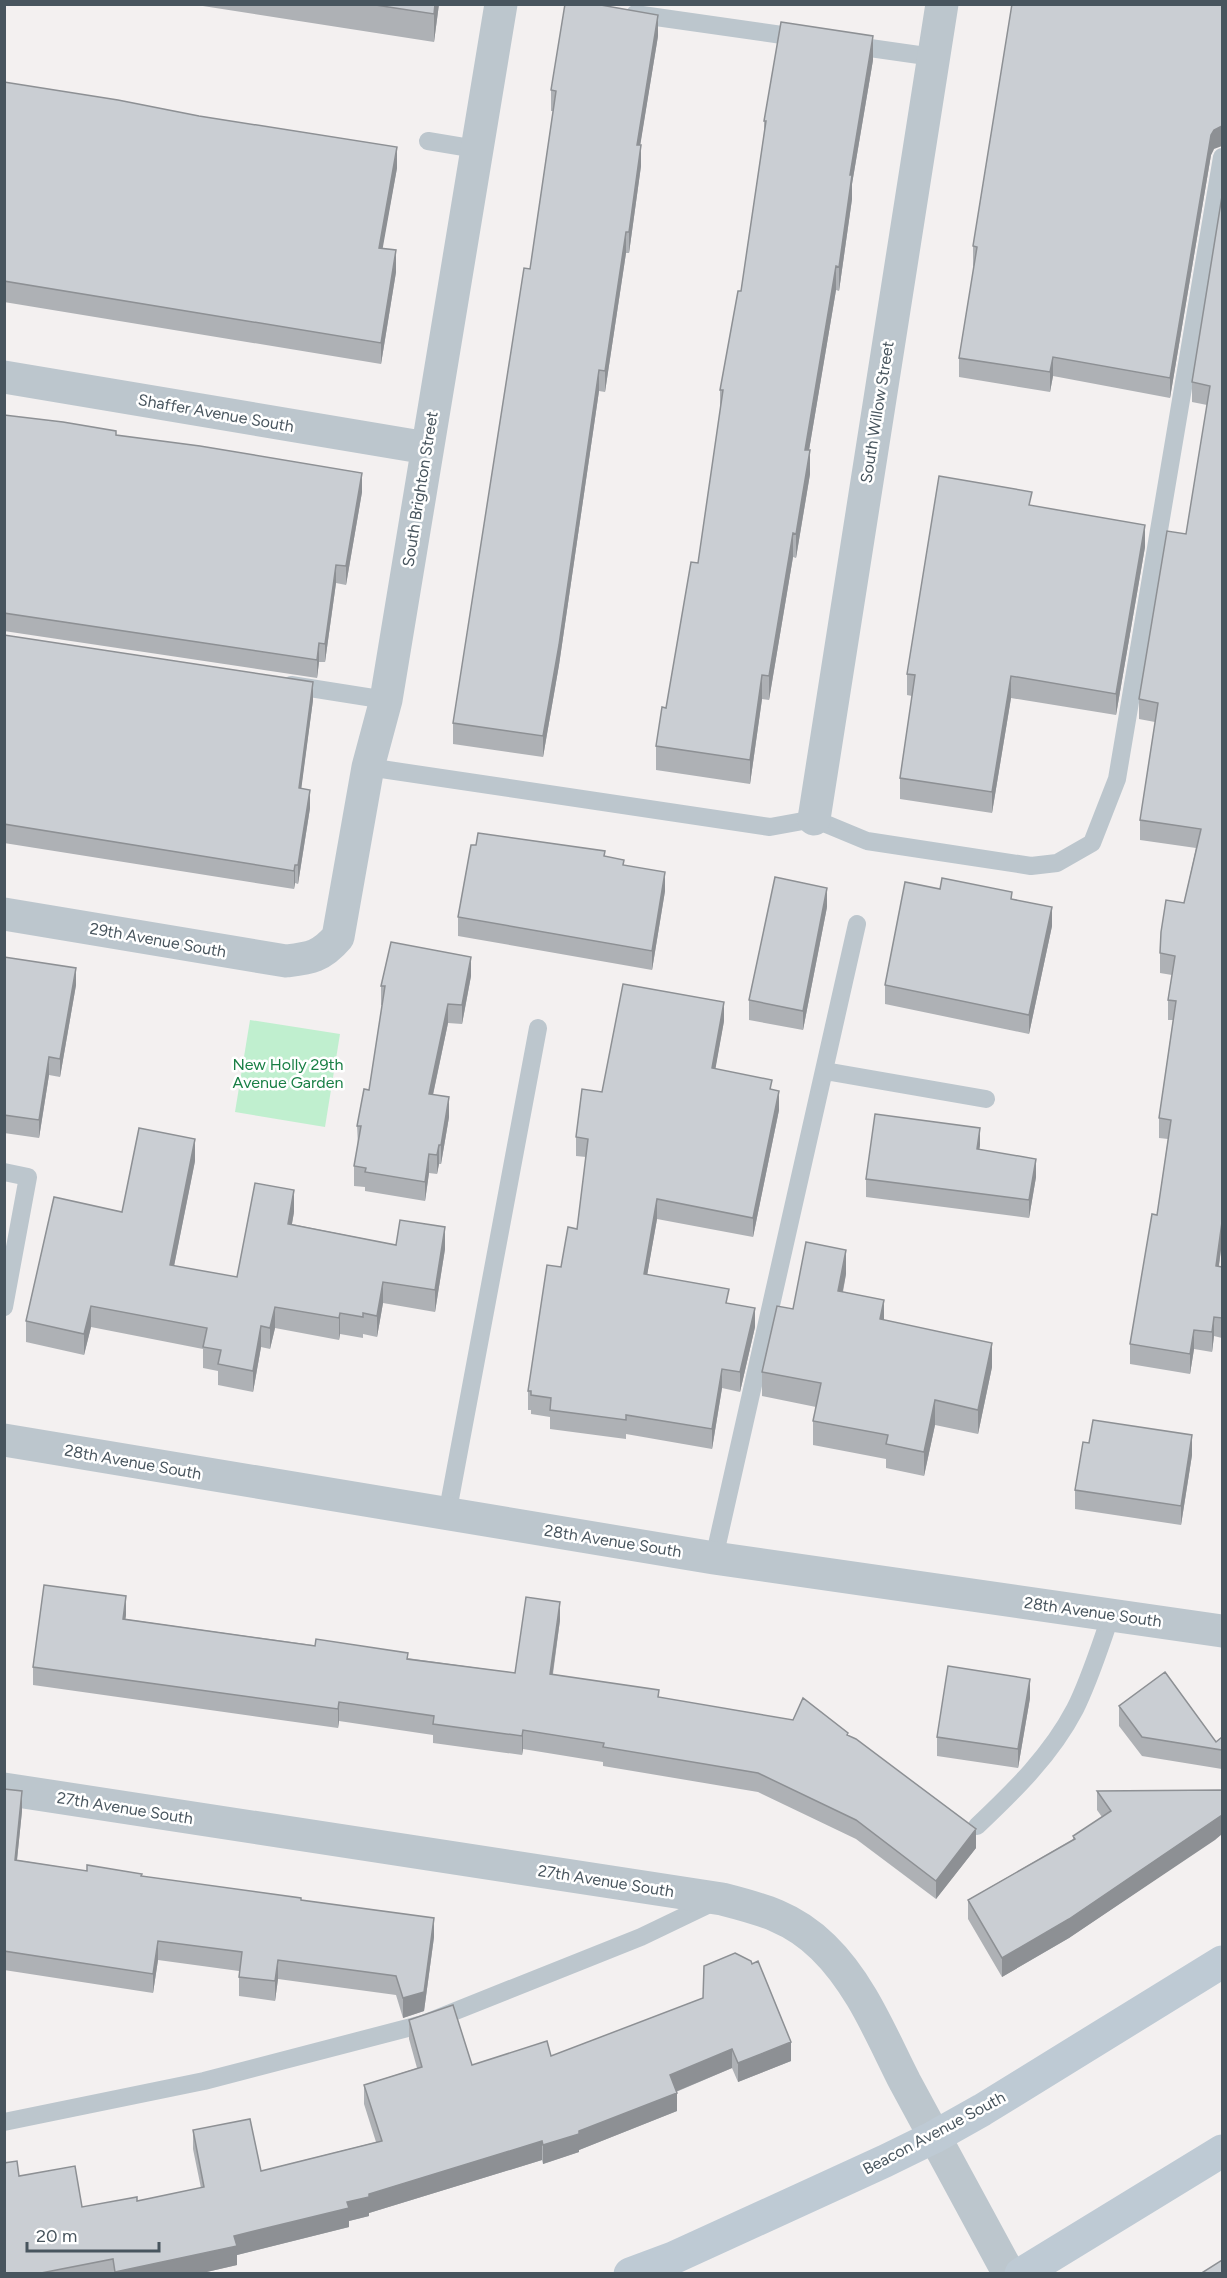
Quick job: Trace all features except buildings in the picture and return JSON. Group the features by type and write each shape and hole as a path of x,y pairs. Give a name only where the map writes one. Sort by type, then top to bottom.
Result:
{"main road":[{"name":"Beacon Avenue South","path":"630,2274 684,2254 934,2137 982,2110 1222,1962"},
{"path":"1021,2274 1222,2151"}],"street":[{"name":"South Brighton Street","path":"311,958 328,950 338,937 368,767 386,700 501,4"},
{"name":"South Willow Street","path":"814,819 942,4"},
{"name":"Shaffer Avenue South","path":"4,377 427,448"},
{"name":"29th Avenue South","path":"4,914 286,961 311,958"},
{"name":"28th Avenue South","path":"5,1440 714,1558 1222,1630"},
{"name":"27th Avenue South","path":"4,1789 722,1899 768,1911 794,1924 822,1946 850,1976 1009,2274"}],"lane":[{"path":"618,11 933,57"},
{"path":"428,141 476,149"},
{"path":"368,767 770,827 814,819 867,842 1031,866 1057,864 1092,843 1117,779 1222,158"},
{"path":"270,682 386,700"},
{"path":"714,1558 857,924"},
{"path":"447,1515 538,1028"},
{"path":"825,1071 986,1099"},
{"path":"4,1172 28,1177 4,1307"},
{"path":"977,1826 1023,1782 1074,1711 1089,1678 1111,1615"},
{"path":"4,2122 204,2081 423,2024 641,1937 722,1899"}],"green space":[{"name":"New Holly 29th Avenue Garden","path":"250,1020 340,1034 325,1127 235,1112"}]}
